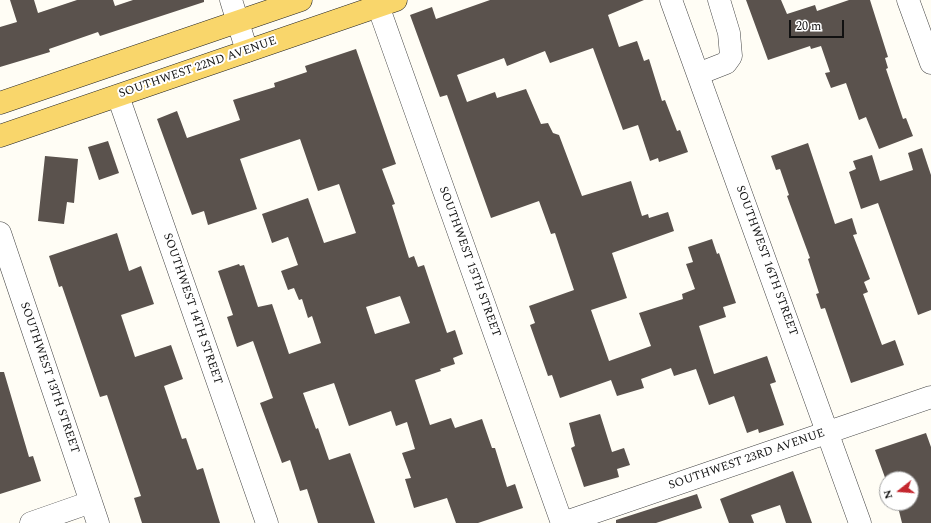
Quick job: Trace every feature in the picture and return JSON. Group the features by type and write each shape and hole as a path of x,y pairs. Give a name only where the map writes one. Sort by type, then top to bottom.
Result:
{"main road":[{"path":"0,103 301,0"},
{"name":"SOUTHWEST 22ND AVENUE","path":"0,136 247,51 383,2"}],"street":[{"path":"231,0 247,51"},
{"name":"SOUTHWEST 16TH STREET","path":"671,0 860,523"},
{"path":"698,74 726,63 731,56 729,33 719,0"},
{"path":"908,0 931,63"},
{"name":"SOUTHWEST 15TH STREET","path":"383,2 563,523"},
{"name":"SOUTHWEST 14TH STREET","path":"118,96 267,523"},
{"name":"SOUTHWEST 13TH STREET","path":"0,233 98,523"},
{"name":"SOUTHWEST 23RD AVENUE","path":"563,523 931,397"},
{"path":"30,523 90,502"}],"building":[{"path":"10,0 34,0 38,13 77,0 113,0 115,6 133,0 204,0 204,2 100,36 98,32 49,49 50,52 0,67 0,27 17,22"},
{"path":"490,0 644,0 608,15 619,47 637,41 644,61 649,59 662,101 665,100 677,131 680,130 688,152 659,162 658,158 650,161 638,125 623,130 593,48 550,63 545,51 507,66 504,58 457,75 467,102 495,92 497,98 526,89 541,124 548,123 553,133 559,135 582,196 631,181 642,216 648,214 649,218 668,212 674,231 612,253 627,298 591,310 609,361 651,346 639,313 683,299 682,294 695,289 686,264 693,262 688,247 712,239 717,254 719,253 736,303 723,307 726,317 699,326 714,374 767,356 776,382 770,384 784,425 759,433 758,429 747,433 734,396 709,405 696,369 674,376 671,368 641,379 644,388 617,396 611,380 560,398 552,375 548,376 530,325 535,323 529,306 574,290 555,233 551,234 539,201 491,218 447,95 440,97 410,15 432,7 436,19"},
{"path":"746,0 781,0 787,14 815,5 817,11 849,0 870,0 888,57 885,58 888,68 886,69 903,119 906,118 913,136 879,149 866,117 859,120 846,83 831,88 825,73 830,72 821,46 811,49 810,46 768,60"},
{"path":"356,49 396,164 382,169 395,204 392,205 409,258 414,256 418,267 424,265 447,333 455,330 463,354 453,358 455,364 440,369 441,371 415,380 430,425 451,418 455,428 482,419 492,448 495,448 507,487 515,484 523,508 478,523 456,523 447,498 414,508 405,479 411,478 402,453 415,449 407,422 396,426 391,411 349,426 334,383 303,393 316,429 318,428 329,460 350,453 375,523 318,523 307,489 300,491 290,460 282,463 260,403 273,398 253,341 237,347 227,317 233,315 218,271 239,264 240,266 244,265 258,307 272,304 289,354 321,343 312,316 308,318 302,299 299,300 294,288 288,290 281,271 298,265 288,237 272,243 262,214 308,198 324,243 356,233 339,184 318,191 300,139 240,159 257,209 208,225 204,211 192,215 157,119 177,111 187,138 240,120 233,100 275,87 274,83 307,72 305,66","holes":["400,296 410,323 375,334 366,307"]},
{"path":"108,141 119,173 99,180 88,147"},
{"path":"808,143 835,224 852,218 857,234 853,235 870,279 864,282 868,292 863,294 882,345 895,340 904,365 851,383 825,308 821,309 816,294 819,293 808,259 810,258 787,196 789,195 780,169 776,170 771,156"},
{"path":"922,148 931,175 931,310 918,315 878,203 861,209 849,172 856,169 853,161 872,155 880,181 913,170 908,153"},
{"path":"45,156 78,159 74,203 67,202 64,224 38,221"},
{"path":"117,233 129,271 141,266 154,304 121,315 135,357 171,345 183,379 164,386 182,439 186,438 197,470 203,468 220,523 142,523 134,498 141,496 107,395 100,397 62,286 59,287 49,256"},
{"path":"0,372 4,372 29,457 33,456 41,481 0,494"},
{"path":"600,414 612,452 624,448 630,465 617,469 619,477 584,487 571,448 575,446 569,423"},
{"path":"926,433 931,447 931,523 902,523 899,511 919,511 919,471 883,471 875,450"},
{"path":"793,471 812,523 786,523 780,505 751,515 754,523 729,523 720,499"},
{"path":"697,494 702,508 656,523 616,523 616,520"}]}
